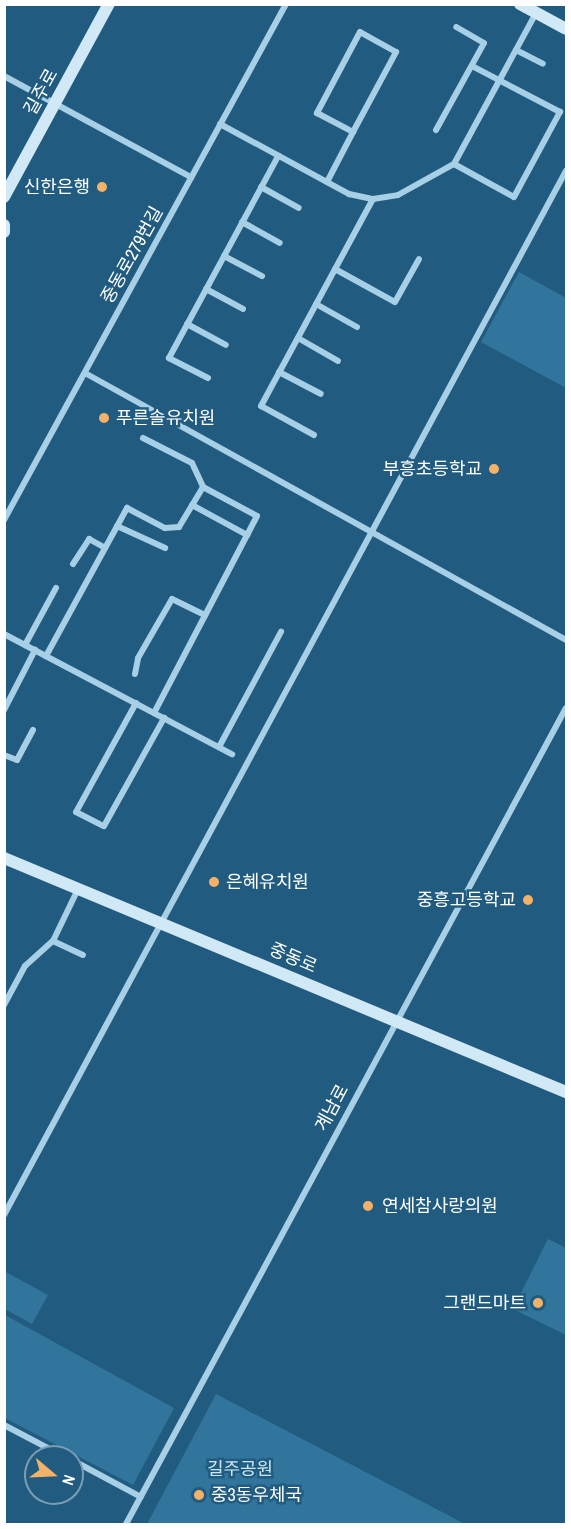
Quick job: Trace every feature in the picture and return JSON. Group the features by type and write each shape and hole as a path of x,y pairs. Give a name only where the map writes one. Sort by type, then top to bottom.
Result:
{"street":[{"name":"길주로","path":"4,196 110,4"},
{"name":"중동로279번길","path":"4,520 286,4"},
{"path":"520,4 567,29"},
{"path":"220,124 327,182 373,200 398,195 454,164 536,13"},
{"path":"436,130 484,43 456,27"},
{"path":"327,182 396,52 360,32 317,113 353,132"},
{"path":"516,50 543,64"},
{"path":"454,164 514,197 560,112 472,66"},
{"path":"4,76 191,177"},
{"path":"208,378 169,358 278,156"},
{"path":"4,1215 159,922 567,171"},
{"path":"261,187 299,208"},
{"path":"314,435 261,406 373,200"},
{"path":"242,222 280,243"},
{"path":"4,225 4,232"},
{"path":"224,256 262,276"},
{"path":"335,269 395,302 419,259"},
{"path":"206,289 243,309"},
{"path":"316,304 357,327"},
{"path":"187,324 226,345"},
{"path":"298,338 338,361"},
{"path":"279,372 321,394"},
{"path":"85,373 371,535 567,640"},
{"path":"143,438 192,463 203,487 256,516 154,713"},
{"path":"46,656 127,508 165,528 179,527 203,487"},
{"path":"192,505 247,535"},
{"path":"117,526 165,548"},
{"path":"74,564 89,539 105,548"},
{"path":"26,645 56,588"},
{"path":"135,674 134,666 172,599 205,615"},
{"path":"219,747 281,632"},
{"path":"4,634 232,754"},
{"path":"4,710 35,650"},
{"path":"136,703 76,812 104,826 164,718"},
{"name":"계남로","path":"126,1524 567,708"},
{"path":"4,754 17,760 33,730"},
{"name":"중동로","path":"4,858 567,1092"},
{"path":"4,1005 26,966 53,941 78,889"},
{"path":"53,941 83,955"},
{"path":"4,1425 42,1445"},
{"path":"84,1467 141,1497"}],"green space":[{"path":"519,272 566,298 566,388 481,342"},
{"path":"548,1239 566,1248 566,1335 513,1309"},
{"path":"4,1271 48,1295 32,1324 5,1309"},
{"path":"5,1315 174,1408 133,1485 84,1459 84,1445 57,1445 5,1418"},
{"name":"길주공원","path":"216,1394 465,1524 147,1524"}],"place":[{"name":"신한은행","path":"102,187"},
{"name":"푸른솔유치원","path":"104,418"},
{"name":"부흥초등학교","path":"494,469"},
{"name":"은혜유치원","path":"214,882"},
{"name":"중흥고등학교","path":"528,900"},
{"name":"연세참사랑의원","path":"368,1206"},
{"name":"그랜드마트","path":"538,1303"},
{"name":"중3동우체국","path":"199,1495"}]}
